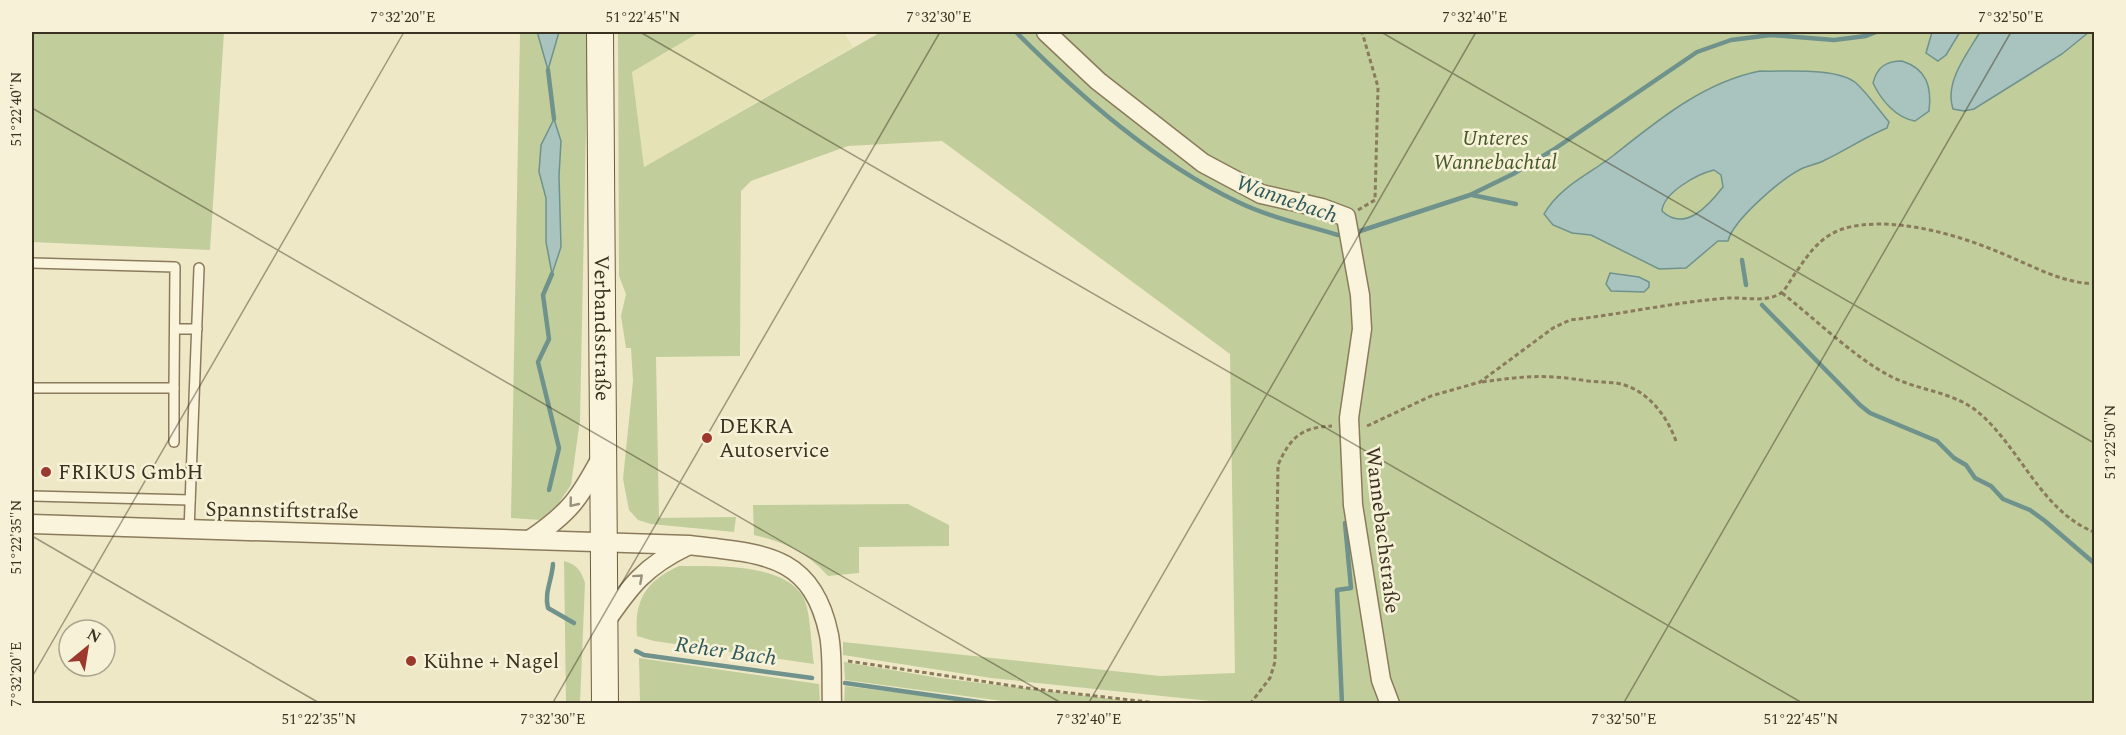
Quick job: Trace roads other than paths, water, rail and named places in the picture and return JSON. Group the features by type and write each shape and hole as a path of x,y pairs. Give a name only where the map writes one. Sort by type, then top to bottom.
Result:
{"main road":[{"name":"Verbandsstraße","path":"600,32 605,704"}],"street":[{"name":"Wannebachstraße","path":"1046,32 1098,81 1203,164 1261,194 1322,208 1346,217 1348,239 1360,295 1362,329 1349,430 1355,517 1381,680 1390,704"},
{"path":"531,539 562,517 587,485 602,455"},
{"name":"Spannstiftstraße","path":"32,524 189,531 689,545"},
{"path":"604,624 632,584 667,555 689,545 768,557 788,566 805,579 816,595 829,636 832,704"}],"lane":[{"path":"32,263 175,267 174,442"},
{"path":"189,531 199,268"},
{"path":"175,329 197,329"},
{"path":"32,388 174,388"},
{"path":"32,496 190,500"}],"water":[{"path":"538,32 559,32 548,70 538,35"},
{"path":"1932,32 1960,32 1946,55 1938,61 1926,53"},
{"path":"1980,32 2089,32 2062,54 1974,109 1964,111 1953,109 1951,99 1954,79 1963,59"},
{"path":"1902,61 1910,64 1922,74 1930,94 1929,111 1915,121 1895,112 1880,96 1873,83 1883,66 1891,62"},
{"path":"1760,71 1810,71 1847,78 1856,83 1889,122 1887,128 1794,173 1748,211 1728,241 1718,241 1686,268 1659,269 1591,235 1572,233 1553,225 1544,214 1567,188 1665,116 1701,93 1739,76","holes":["1714,170 1721,175 1723,187 1696,214 1679,219 1662,211 1664,204 1674,191 1690,180"]},
{"path":"554,119 561,141 559,176 561,247 552,274 546,242 546,198 539,172 541,145"},
{"path":"1610,273 1639,277 1649,282 1649,287 1644,292 1611,291 1606,284"}],"waterway":[{"name":"Wannebach","path":"1016,32 1092,103 1177,168 1250,207 1338,235 1346,234"},
{"name":"Wannebach","path":"1354,233 1470,195 1513,174 1553,150 1697,52 1731,40 1771,35 1834,40 1866,36 1876,32"},
{"name":"Reher Bach","path":"548,70 554,119"},
{"path":"1472,195 1516,204"},
{"path":"1742,260 1746,285"},
{"name":"Reher Bach","path":"549,490 559,448 538,362 549,339 543,295 552,274"},
{"path":"1762,305 1870,413 1937,441 1954,458 1966,465 1975,478 1991,486 2003,499 2030,510 2094,563"},
{"path":"1342,704 1337,590 1351,588 1345,523"},
{"name":"Reher Bach","path":"553,564 547,597 548,608 574,623"},
{"name":"Reher Bach","path":"636,651 644,655 812,678"},
{"name":"Reher Bach","path":"845,683 993,704"}],"place":[{"name":"DEKRA Autoservice","path":"707,438"},
{"name":"FRIKUS GmbH","path":"46,472"},
{"name":"Kühne + Nagel","path":"411,661"}],"park label":[{"name":"Unteres Wannebachtal","path":"1495,150"}]}
